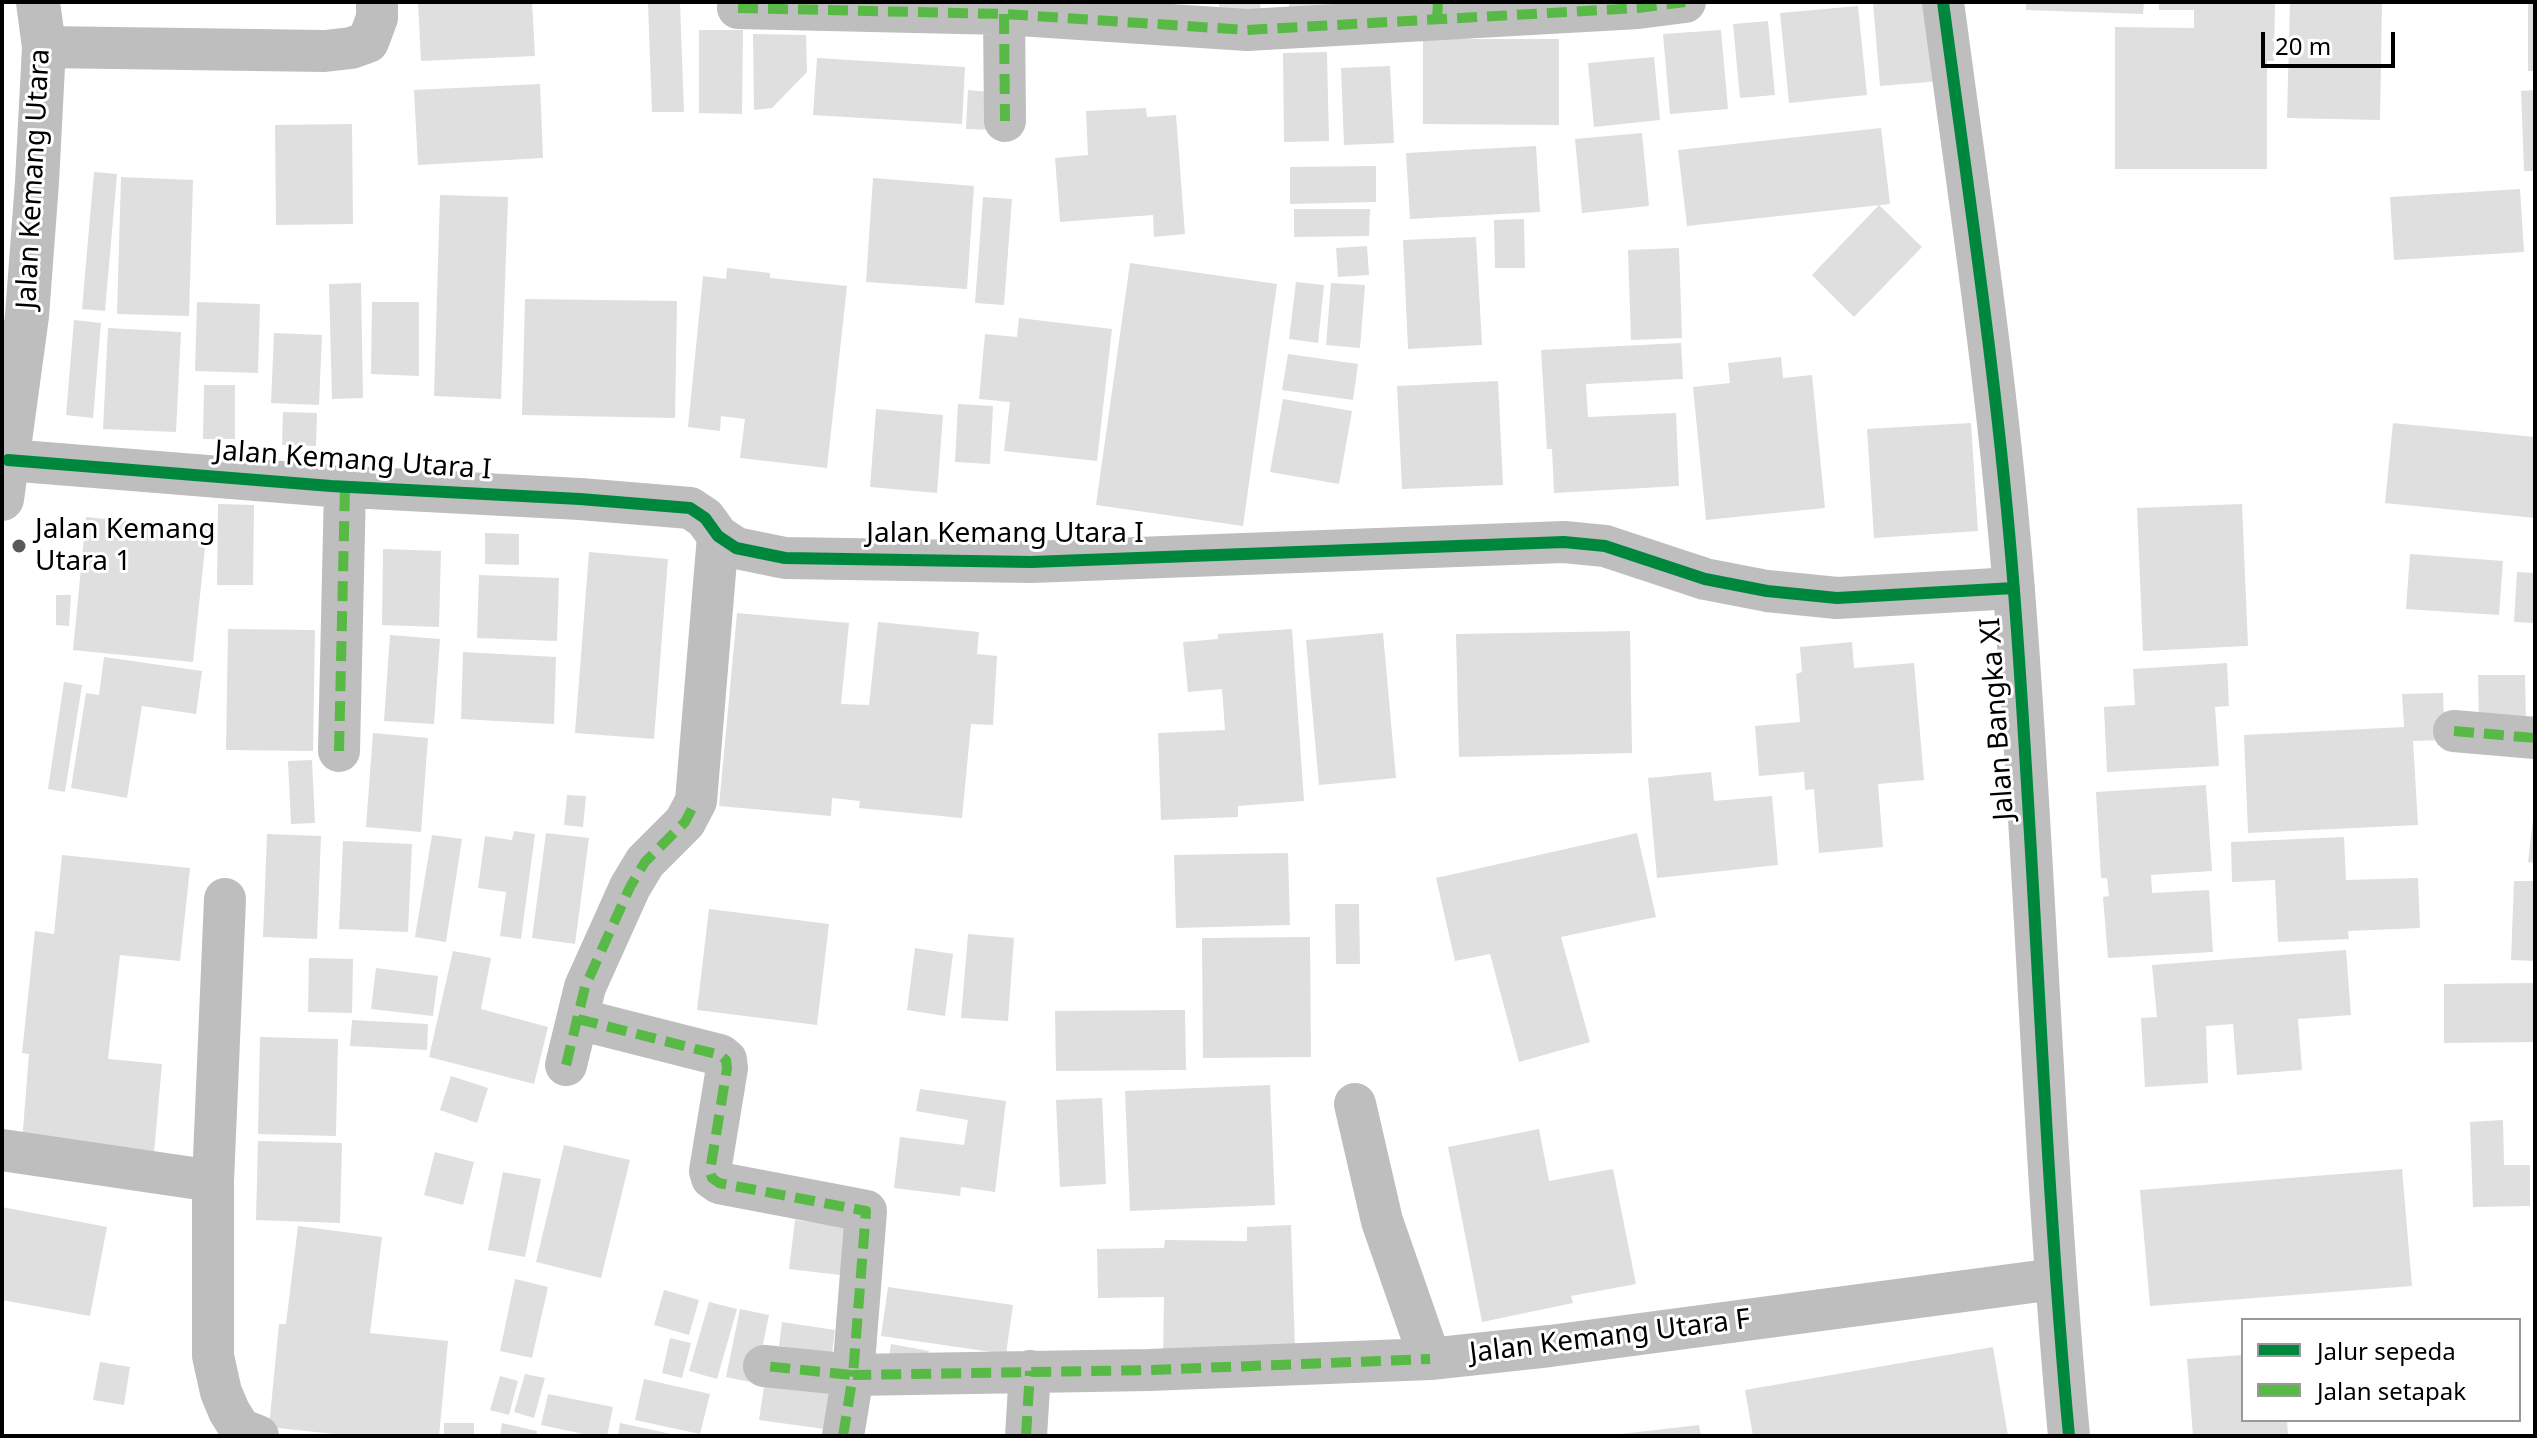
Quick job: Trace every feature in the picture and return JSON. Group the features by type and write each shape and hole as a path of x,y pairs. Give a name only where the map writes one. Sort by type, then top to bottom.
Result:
{"street":[{"name":"Jalan Kemang Utara","path":"5,479 15,315 44,47 38,2"},
{"path":"44,47 325,51 351,48 368,42 377,18 377,2"},
{"path":"738,8 894,7 1247,30 1438,11 1638,8 1685,2"},
{"name":"Jalan Bangka XI","path":"1943,2 1988,345 2014,588 2039,968 2055,1279 2069,1436"},
{"path":"1004,14 1005,121"},
{"name":"Jalan Kemang Utara I","path":"5,479 345,487 690,508 705,518 718,536 736,548 785,558 1031,562 1564,542 1605,546 1705,579 1767,591 1837,598 2014,588"},
{"path":"339,751 345,487"},
{"path":"566,1065 585,987 630,887 645,862 685,822 696,801 718,536"},
{"path":"2454,731 2535,738"},
{"path":"225,899 213,1181 213,1356 229,1411 240,1429 258,1436"},
{"path":"578,1019 720,1055 726,1060 710,1171 712,1178 719,1183 866,1211 853,1375 843,1436"},
{"name":"Jalan Kemang Utara F","path":"1355,1104 1382,1221 1430,1359 2055,1279"},
{"path":"2,1150 213,1181"},
{"path":"764,1366 853,1375 1149,1370 1430,1359"},
{"path":"1026,1436 1030,1371"}],"building":[{"path":"418,2 532,2 535,56 421,61"},
{"path":"1219,2 1260,2 1261,15 1220,19"},
{"path":"1289,2 1340,2 1340,13 1289,13"},
{"path":"1873,2 1934,2 1941,81 1880,86"},
{"path":"2026,2 2144,2 2143,14 2026,10"},
{"path":"2159,2 2275,2 2274,61 2267,61 2267,169 2115,169 2115,27 2194,28 2194,10 2159,10"},
{"path":"2290,2 2382,2 2380,120 2287,118"},
{"path":"2528,2 2535,2 2535,71 2528,71"},
{"path":"648,3 680,3 684,112 652,112"},
{"path":"1858,6 1867,95 1789,103 1780,13"},
{"path":"1768,21 1775,95 1740,98 1733,24"},
{"path":"699,30 743,30 742,114 699,113"},
{"path":"1721,30 1728,109 1670,114 1663,34"},
{"path":"753,34 806,35 807,72 772,108 754,110"},
{"path":"1423,39 1559,39 1559,125 1423,124"},
{"path":"1327,52 1329,141 1284,142 1283,53"},
{"path":"1654,57 1660,120 1594,127 1588,63"},
{"path":"817,58 965,67 962,124 813,115"},
{"path":"1390,66 1394,143 1344,145 1341,68"},
{"path":"540,84 543,158 418,165 414,90"},
{"path":"968,90 1001,93 999,130 966,129"},
{"path":"2535,90 2535,171 2524,171 2521,91"},
{"path":"1146,108 1147,117 1176,115 1185,234 1154,237 1153,215 1060,222 1055,158 1088,155 1086,111"},
{"path":"352,124 353,224 276,225 275,125"},
{"path":"1881,128 1890,204 1687,226 1678,150"},
{"path":"1642,133 1649,206 1582,213 1575,139"},
{"path":"1536,146 1540,212 1410,219 1406,153"},
{"path":"1376,166 1376,202 1290,204 1290,167"},
{"path":"94,172 117,174 105,311 82,309"},
{"path":"121,177 193,180 189,316 117,314"},
{"path":"873,178 974,186 967,289 866,282"},
{"path":"2520,189 2524,252 2394,260 2390,197"},
{"path":"440,195 508,197 501,399 434,396"},
{"path":"983,197 1012,199 1004,305 975,303"},
{"path":"1879,205 1922,247 1854,317 1812,275"},
{"path":"1294,209 1370,209 1369,236 1294,237"},
{"path":"1524,219 1525,268 1495,268 1494,220"},
{"path":"1476,237 1482,345 1408,349 1403,240"},
{"path":"1367,246 1369,275 1338,277 1336,248"},
{"path":"1679,248 1682,338 1631,340 1628,250"},
{"path":"1130,263 1277,284 1243,526 1096,505"},
{"path":"727,268 770,273 770,278 847,286 827,468 740,458 745,419 721,416 720,431 688,427 703,276 726,279"},
{"path":"1296,282 1324,285 1318,343 1289,339"},
{"path":"361,283 363,398 332,399 329,284"},
{"path":"1331,283 1365,285 1360,348 1326,345"},
{"path":"525,299 677,301 675,418 522,415"},
{"path":"197,302 260,304 258,373 195,371"},
{"path":"372,302 419,302 419,376 371,374"},
{"path":"1019,318 1112,329 1097,461 1004,451 1010,402 979,399 985,334 1017,337"},
{"path":"74,320 101,323 93,418 66,415"},
{"path":"108,328 181,332 176,432 103,429"},
{"path":"274,333 322,335 319,405 271,403"},
{"path":"1681,343 1683,379 1586,384 1588,417 1676,413 1679,486 1554,493 1552,449 1547,449 1541,350"},
{"path":"1288,354 1358,364 1353,400 1282,390"},
{"path":"1781,357 1783,378 1812,375 1825,508 1706,520 1693,387 1730,383 1728,363"},
{"path":"1498,381 1503,485 1402,489 1397,386"},
{"path":"204,385 235,385 235,439 203,439"},
{"path":"1283,399 1352,411 1339,484 1270,472"},
{"path":"958,404 993,406 990,464 955,462"},
{"path":"876,409 943,415 937,493 870,487"},
{"path":"283,412 317,413 316,446 282,445"},
{"path":"1971,423 1978,531 1874,538 1867,429"},
{"path":"2393,423 2535,437 2535,518 2385,503"},
{"path":"218,504 254,505 253,585 217,585"},
{"path":"2242,504 2248,646 2143,651 2137,508"},
{"path":"86,517 207,529 193,662 73,650"},
{"path":"485,533 519,534 519,565 485,564"},
{"path":"383,549 441,551 439,627 382,625"},
{"path":"589,552 668,559 654,739 575,733"},
{"path":"2410,554 2503,561 2499,615 2406,609"},
{"path":"2517,572 2535,573 2535,623 2514,622"},
{"path":"479,575 559,578 557,641 477,638"},
{"path":"56,595 71,595 69,626 56,625"},
{"path":"737,613 849,623 841,704 869,705 878,622 979,632 977,654 997,656 993,725 971,724 962,818 859,808 860,801 832,798 831,816 719,806"},
{"path":"228,629 315,630 313,751 226,750"},
{"path":"1292,629 1304,801 1238,806 1238,817 1161,820 1158,733 1225,730 1222,689 1188,692 1183,642 1218,639 1218,634"},
{"path":"1630,631 1632,753 1459,757 1456,634"},
{"path":"1383,633 1396,778 1319,785 1306,640"},
{"path":"390,635 440,639 434,724 384,721"},
{"path":"1852,642 1854,668 1914,663 1924,780 1878,784 1883,847 1819,853 1814,789 1805,790 1804,772 1759,776 1755,726 1800,722 1796,674 1802,672 1800,647"},
{"path":"463,652 556,657 554,724 461,719"},
{"path":"104,657 202,671 196,714 142,706 127,798 71,788 86,693 99,695"},
{"path":"2227,663 2229,706 2215,707 2219,766 2107,772 2104,707 2135,705 2133,669"},
{"path":"2478,675 2525,675 2526,724 2479,724"},
{"path":"64,682 82,685 65,792 48,789"},
{"path":"2443,693 2445,740 2413,741 2418,825 2248,833 2244,735 2404,727 2402,694"},
{"path":"373,733 428,738 421,832 366,827"},
{"path":"312,760 315,823 291,824 288,761"},
{"path":"1711,772 1714,801 1772,796 1778,865 1657,878 1648,778"},
{"path":"2206,785 2212,871 2151,875 2152,893 2209,890 2213,952 2108,958 2103,897 2109,896 2107,878 2101,878 2096,792"},
{"path":"567,795 586,796 583,827 564,825"},
{"path":"2535,820 2535,863 2528,862"},
{"path":"514,831 535,834 521,939 500,936 506,892 478,888 485,836 512,840"},
{"path":"546,833 589,838 575,944 532,938"},
{"path":"1637,833 1656,917 1561,937 1590,1042 1519,1062 1490,954 1455,961 1436,878"},
{"path":"267,834 321,836 317,939 263,937"},
{"path":"432,835 462,839 446,942 415,937"},
{"path":"2344,837 2346,880 2418,878 2420,928 2348,931 2349,939 2278,942 2275,880 2232,882 2231,842"},
{"path":"343,841 412,844 408,932 339,929"},
{"path":"1288,853 1290,925 1176,928 1174,855"},
{"path":"62,855 190,868 180,961 120,955 108,1059 162,1064 154,1153 22,1142 29,1054 22,1053 35,931 54,934"},
{"path":"2514,881 2535,881 2535,961 2511,960"},
{"path":"1335,904 1359,904 1360,964 1336,964"},
{"path":"709,909 829,924 817,1025 697,1010"},
{"path":"968,934 1014,938 1008,1021 961,1018"},
{"path":"1310,937 1311,1057 1203,1058 1202,938"},
{"path":"915,948 953,954 945,1016 907,1010"},
{"path":"2346,950 2351,1015 2298,1019 2302,1070 2237,1075 2233,1024 2206,1026 2208,1083 2145,1087 2141,1018 2157,1017 2152,965"},
{"path":"453,951 491,958 481,1009 548,1027 534,1084 429,1057"},
{"path":"309,958 353,959 352,1013 308,1012"},
{"path":"376,968 438,976 433,1016 371,1009"},
{"path":"2535,983 2535,1042 2444,1043 2444,984"},
{"path":"1185,1010 1186,1070 1056,1071 1055,1011"},
{"path":"352,1020 428,1024 427,1050 350,1046"},
{"path":"260,1037 338,1039 336,1136 258,1134"},
{"path":"451,1076 488,1088 477,1123 440,1110"},
{"path":"1270,1085 1275,1205 1130,1211 1125,1091"},
{"path":"920,1089 1006,1101 995,1192 961,1187 960,1196 894,1188 900,1137 964,1145 968,1120 916,1111"},
{"path":"1102,1098 1106,1184 1060,1187 1056,1100"},
{"path":"2503,1120 2504,1165 2530,1165 2530,1206 2473,1207 2470,1122"},
{"path":"1539,1129 1549,1181 1613,1169 1636,1284 1571,1296 1573,1303 1482,1322 1448,1147"},
{"path":"258,1141 342,1143 340,1223 256,1220"},
{"path":"564,1145 630,1160 601,1278 536,1262"},
{"path":"435,1152 474,1162 463,1205 424,1195"},
{"path":"2402,1169 2412,1286 2150,1306 2140,1190"},
{"path":"503,1172 541,1179 525,1257 488,1250"},
{"path":"2,1207 107,1227 90,1316 2,1300"},
{"path":"795,1220 862,1228 857,1277 789,1269"},
{"path":"1291,1225 1295,1348 1163,1360 1164,1297 1098,1298 1097,1249 1164,1248 1165,1240 1247,1241 1247,1227"},
{"path":"298,1226 382,1237 370,1333 448,1341 439,1436 353,1436 269,1427 279,1324 286,1324"},
{"path":"515,1279 548,1287 532,1358 500,1351"},
{"path":"888,1287 1013,1305 1006,1354 881,1336"},
{"path":"664,1290 699,1300 689,1335 654,1325"},
{"path":"709,1302 737,1309 717,1379 689,1371"},
{"path":"740,1309 769,1315 755,1383 726,1377"},
{"path":"782,1322 835,1330 832,1354 779,1346"},
{"path":"670,1338 691,1343 682,1378 662,1373"},
{"path":"891,1344 929,1351 925,1366 888,1363"},
{"path":"1993,1347 2008,1436 1753,1436 1745,1390"},
{"path":"2241,1355 2241,1422 2287,1422 2288,1436 2193,1436 2187,1359"},
{"path":"100,1362 130,1367 124,1405 93,1400"},
{"path":"766,1373 831,1383 824,1429 759,1420"},
{"path":"525,1374 545,1378 534,1418 514,1412"},
{"path":"500,1376 518,1381 509,1415 490,1410"},
{"path":"644,1379 710,1394 700,1434 635,1420"},
{"path":"548,1394 613,1407 607,1436 541,1425"},
{"path":"444,1423 474,1423 474,1436 444,1436"},
{"path":"502,1423 537,1431 536,1436 500,1436"},
{"path":"620,1423 676,1435 676,1436 618,1436"},
{"path":"1699,1425 1701,1436 1621,1436 1621,1434"}],"marked path":[{"path":"1437,20 1438,2"},
{"path":"738,8 1004,14 1247,30 1638,8 1685,2"},
{"path":"1004,14 1005,121"},
{"path":"339,751 345,487"},
{"path":"2454,731 2535,738"},
{"path":"566,1065 585,987 630,887 645,862 685,822 696,801"},
{"path":"578,1019 720,1055 726,1060 710,1171 712,1178 719,1183 866,1211 853,1375 764,1366"},
{"path":"843,1436 853,1375 1149,1370 1430,1359"},
{"path":"1026,1436 1030,1371"}],"cycle path":[{"path":"1943,2 1983,296 2008,517 2069,1436"},
{"path":"8,460 331,486 690,508 705,518 718,536 736,548 785,558 1031,562 1564,542 1605,546 1705,579 1767,591 1837,598 2014,588"}],"place":[{"name":"Jalan Kemang Utara 1","path":"19,546"}]}
